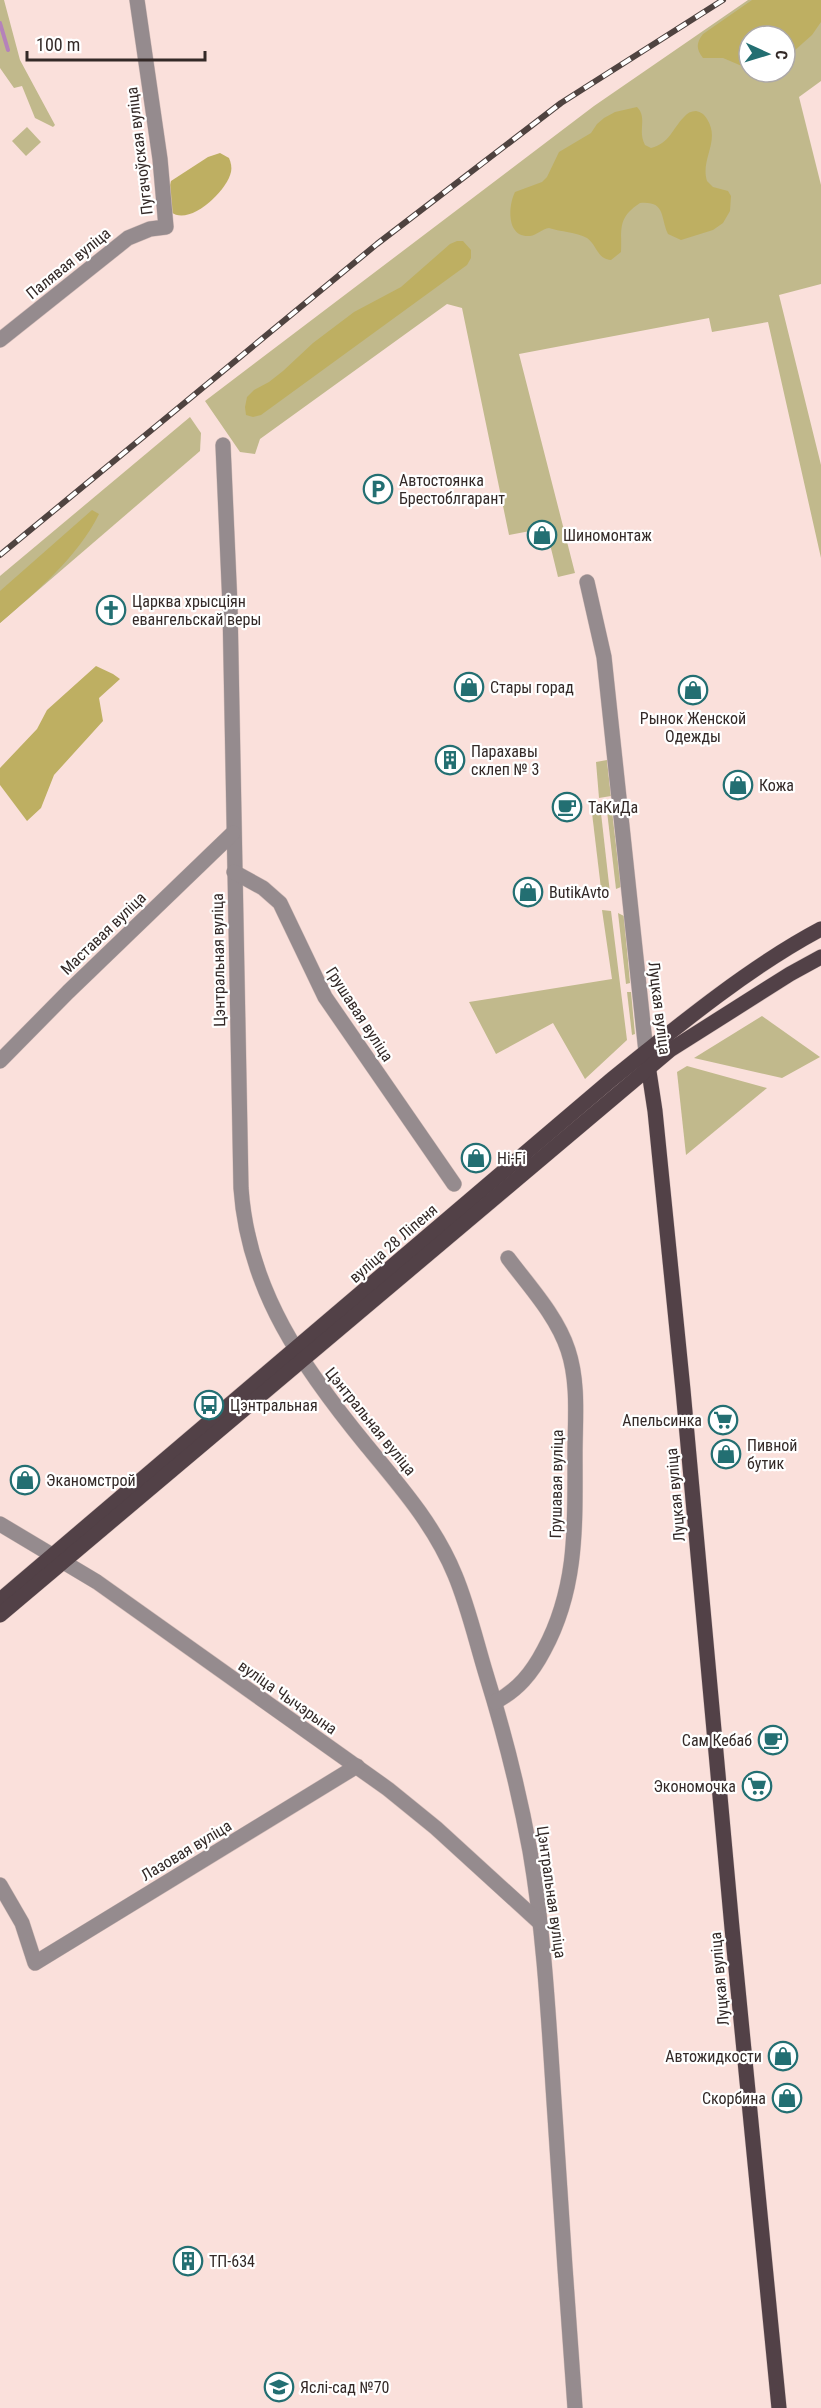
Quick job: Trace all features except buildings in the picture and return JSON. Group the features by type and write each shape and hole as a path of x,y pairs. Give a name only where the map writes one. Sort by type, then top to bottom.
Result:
{"main road":[{"name":"вуліца 28 Ліпеня","path":"299,1355 646,1052 741,981 803,938 821,929"},
{"name":"вуліца 28 Ліпеня","path":"0,1600 58,1558 299,1355 670,1050 754,996 821,957"},
{"name":"Луцкая вуліца","path":"646,1052 683,1390 779,2408"},
{"name":"вуліца 28 Ліпеня","path":"0,1615 58,1558"}],"street":[{"name":"Пугачоўская вуліца","path":"138,0 160,159 166,227"},
{"name":"Палявая вуліца","path":"0,340 128,238 150,229 166,227"},
{"name":"Цэнтральная вуліца","path":"223,445 229,577 241,1188 244,1225 260,1279 299,1355 326,1396 411,1499 443,1548 459,1587 495,1702 523,1815 539,1922 549,2017 575,2408"},
{"name":"Луцкая вуліца","path":"587,582 604,657 646,1052"},
{"name":"Маставая вуліца","path":"0,1061 58,1001 233,833"},
{"name":"Грушавая вуліца","path":"234,872 263,888 280,903 325,997 454,1184"},
{"name":"Грушавая вуліца","path":"495,1702 507,1696 526,1679 555,1629 563,1609 571,1574 575,1507 576,1399 569,1351 557,1326 508,1258"},
{"name":"вуліца Чычэрына","path":"0,1524 116,1595 357,1766 436,1828 539,1922"},
{"name":"Лазовая вуліца","path":"0,1885 22,1923 35,1963 357,1766"}],"shaded area":[{"path":"0,0 4,0 20,60 55,125 53,127 35,118 22,86 14,88 0,68"},
{"path":"748,0 821,0 821,81 799,97 821,185 821,284 779,295 821,465 821,558 768,322 712,332 709,318 519,354 575,573 558,577 546,528 509,535 462,308 447,304 260,439 255,454 240,452 205,401 594,106"},
{"path":"752,0 821,0 821,22 812,35 797,48 797,24 737,24 737,64 723,58 703,58 698,46 703,34"},
{"path":"637,107 642,115 643,140 645,145 651,148 667,139 689,112 698,111 706,117 712,135 706,165 707,181 713,187 728,191 731,196 730,211 723,223 713,230 681,240 668,234 658,207 640,203 624,219 621,230 621,252 611,260 603,257 587,238 578,234 549,228 530,236 517,232 513,227 510,213 515,192 542,182 547,177 559,152 591,133 604,118 615,112"},
{"path":"27,127 41,142 26,156 12,141"},
{"path":"220,153 229,158 231,172 215,197 197,211 187,215 171,212 169,189 171,181 208,157"},
{"path":"463,241 471,250 471,258 467,265 261,415 253,417 246,415 247,397 254,390 269,382 313,343 354,312 401,287 450,244"},
{"path":"190,417 201,433 200,451 0,623 0,576"},
{"path":"92,510 99,514 80,545 55,573 0,623 0,591"},
{"path":"96,666 120,679 99,698 103,721 54,775 41,808 27,821 0,785 0,768 37,729 47,710"},
{"path":"607,760 611,796 599,798 596,762"},
{"path":"607,811 612,811 621,887 616,889"},
{"path":"592,813 601,813 610,893 602,897"},
{"path":"602,910 611,911 627,1040 585,1079 553,1023 496,1054 469,1002 612,979"},
{"path":"618,913 624,916 630,983 626,984"},
{"path":"627,992 631,992 635,1034 632,1035"},
{"path":"762,1016 820,1057 782,1078 694,1058"},
{"path":"687,1066 767,1088 686,1155 677,1072"}],"waterway":[{"path":"0,23 8,50"}],"railway":[{"path":"0,555 377,244 561,103 723,0"}],"place":[{"name":"Автостоянка Брестоблгарант","path":"378,489"},
{"name":"Шиномонтаж","path":"542,535"},
{"name":"Царква хрысціян евангельскай веры","path":"111,610"},
{"name":"Стары горад","path":"469,687"},
{"name":"Рынок Женской Одежды","path":"693,690"},
{"name":"Парахавы склеп № 3","path":"450,760"},
{"name":"Кожа","path":"738,785"},
{"name":"ТаКиДа","path":"567,807"},
{"name":"ButikAvto","path":"528,892"},
{"name":"Hi-Fi","path":"476,1158"},
{"name":"Цэнтральная","path":"209,1405"},
{"name":"Апельсинка","path":"723,1420"},
{"name":"Пивной бутик","path":"726,1454"},
{"name":"Эканомстрой","path":"25,1480"},
{"name":"Сам Кебаб","path":"773,1740"},
{"name":"Экономочка","path":"757,1786"},
{"name":"Автожидкости","path":"783,2056"},
{"name":"Скорбина","path":"787,2098"},
{"name":"ТП-634","path":"188,2261"},
{"name":"Яслі-сад №70","path":"279,2387"}]}
